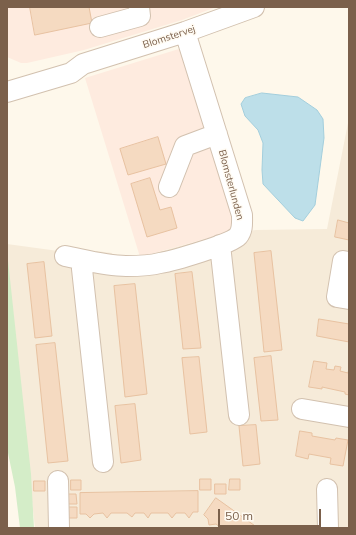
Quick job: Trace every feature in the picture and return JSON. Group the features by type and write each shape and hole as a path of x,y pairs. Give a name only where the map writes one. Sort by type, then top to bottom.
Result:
{"street":[{"path":"100,27 140,16 139,7"},
{"name":"Blomstervej","path":"7,92 71,73 83,64 185,32 254,7"},
{"name":"Blomsterlunden","path":"102,462 82,268 74,258 124,266 143,266 161,263 230,242 238,236 242,227 242,215 185,32"},
{"name":"Blomstervej","path":"7,78 68,63 83,64"},
{"path":"169,186 185,146 217,134"},
{"path":"220,245 239,415"},
{"path":"349,262 343,261 337,297 349,299"},
{"path":"302,409 349,417"},
{"path":"58,481 59,528"},
{"path":"327,489 328,528"}],"shaded area":[{"path":"7,7 216,7 182,20 84,50 27,63 21,63 7,57"},
{"path":"182,48 206,121 203,127 209,148 216,153 236,225 232,233 223,234 140,257 85,78"},
{"path":"349,118 349,528 35,528 7,273 7,244 95,256 96,251 112,253 111,258 130,260 223,234 256,230 327,229"}],"green space":[{"path":"7,251 31,474 34,528 20,528 15,487 7,448"}],"water":[{"path":"262,93 298,97 317,110 323,119 324,138 315,205 303,221 295,218 263,184 263,143 258,130 245,116 241,104 245,98"}],"building":[{"path":"30,7 89,7 92,23 35,35"},
{"path":"158,137 166,164 128,175 120,149"},
{"path":"150,178 160,210 171,207 177,228 147,237 131,184"},
{"path":"338,220 349,223 349,240 335,237"},
{"path":"271,251 282,350 264,352 254,253"},
{"path":"44,262 52,336 35,338 27,264"},
{"path":"192,272 201,348 183,349 175,274"},
{"path":"135,284 147,394 125,397 114,286"},
{"path":"319,319 349,324 349,342 317,336"},
{"path":"55,343 68,461 48,463 36,345"},
{"path":"271,356 278,420 261,421 254,358"},
{"path":"199,357 207,432 190,434 182,358"},
{"path":"314,361 327,363 326,369 334,370 335,366 341,367 340,371 348,373 349,368 349,395 345,394 345,392 322,387 322,389 309,387"},
{"path":"135,404 141,460 121,463 115,406"},
{"path":"256,425 260,464 243,466 239,426"},
{"path":"300,431 312,433 312,436 335,440 336,438 348,440 343,466 330,464 331,458 309,454 308,459 296,456"},
{"path":"200,479 211,479 211,490 200,490"},
{"path":"230,479 240,479 240,490 229,490"},
{"path":"71,480 81,480 81,490 71,490"},
{"path":"34,481 45,481 45,491 34,491"},
{"path":"215,484 226,484 226,494 215,494"},
{"path":"198,491 198,512 193,512 189,518 185,513 176,513 172,518 168,513 151,513 148,518 144,513 135,513 132,517 127,513 111,513 107,518 103,513 94,514 90,518 86,514 80,514 80,493"},
{"path":"66,494 76,494 77,504 66,504"},
{"path":"216,498 258,528 221,528 216,524 209,525 208,519 204,515"},
{"path":"66,507 77,507 77,518 66,518"}]}
